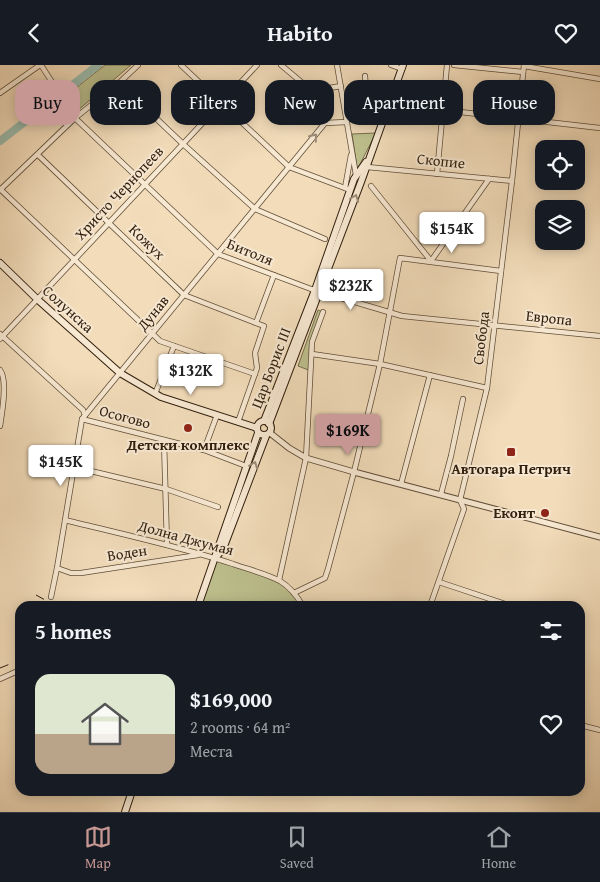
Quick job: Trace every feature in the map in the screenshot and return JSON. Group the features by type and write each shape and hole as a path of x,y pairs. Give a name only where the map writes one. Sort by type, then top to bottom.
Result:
{"main road":[{"path":"398,80 403,67"},
{"path":"361,182 360,179 355,177 370,157 382,125"},
{"name":"Цар Борис III","path":"267,422 370,157"},
{"name":"Цар Борис III","path":"317,290 348,189 355,177"},
{"name":"Солунска","path":"0,263 37,299 120,373 168,400 258,430"},
{"path":"200,601 259,423 267,422 271,428 222,549 215,558"},
{"path":"258,430 262,435 268,434"},
{"path":"125,812 130,796"}],"street":[{"name":"Битоля","path":"40,65 50,80"},
{"path":"0,93 40,65"},
{"path":"122,80 138,65"},
{"path":"181,65 197,80"},
{"name":"Христо Чернопеев","path":"243,80 257,65"},
{"path":"281,65 312,91 341,86"},
{"name":"Цар Борис III","path":"337,65 344,104"},
{"path":"390,65 403,67"},
{"path":"446,80 447,65"},
{"path":"454,65 523,72"},
{"path":"524,65 600,79"},
{"name":"Свобода","path":"522,80 524,65"},
{"path":"365,76 365,80"},
{"path":"80,114 90,106"},
{"name":"Дунав","path":"84,417 325,123 344,122"},
{"name":"Битоля","path":"80,123 218,254 317,290 390,313 402,316 495,325"},
{"path":"161,123 255,209 325,239"},
{"path":"555,123 600,128"},
{"path":"68,125 0,189 160,341 255,374"},
{"name":"Христо Чернопеев","path":"1,337 201,125"},
{"path":"245,125 289,167 348,189 352,150"},
{"name":"Цар Борис III","path":"348,125 355,177"},
{"path":"437,173 442,125"},
{"name":"Свобода","path":"432,601 464,509 460,500 487,388 517,125"},
{"name":"Кожух","path":"38,155 184,295 256,323"},
{"name":"Скопие","path":"367,167 512,181"},
{"path":"431,261 488,179"},
{"path":"371,187 431,261"},
{"path":"294,593 325,578 354,472 380,363 400,258 501,271"},
{"path":"238,422 257,368 255,353 264,326 256,323 274,275"},
{"path":"279,580 306,458 312,342 323,312"},
{"name":"Европа","path":"495,325 600,336"},
{"path":"1,337 83,410 84,417 57,569 50,597"},
{"path":"155,394 174,346"},
{"path":"312,354 380,363 487,388"},
{"path":"0,370 2,372 5,392 0,426"},
{"path":"401,484 430,375"},
{"path":"441,494 463,399"},
{"path":"204,451 217,415"},
{"name":"Осогово","path":"84,417 204,451 246,466"},
{"path":"268,434 306,458 600,537"},
{"path":"164,440 167,545"},
{"path":"74,467 166,489 218,507"},
{"name":"Долна Джумая","path":"65,520 201,554 279,580 294,593 300,601"},
{"name":"Воден","path":"57,569 71,573 81,573 201,554"},
{"path":"439,582 496,601"},
{"path":"0,679 15,672"},
{"path":"585,726 600,730"}],"green space":[{"path":"105,65 131,65 113,80 90,80 90,100 80,108 80,85"},
{"path":"376,133 358,168 352,134"},
{"path":"318,310 323,312 312,342 311,371 298,366"},
{"path":"215,558 251,570 286,586 299,601 200,601"}],"waterway":[{"path":"0,141 98,65"}],"railway":[{"path":"36,595 47,601"},
{"path":"0,668 15,662"}],"place":[{"name":"Детски комплекс","path":"188,428"},
{"name":"Автогара Петрич","path":"511,452"},
{"name":"Еконт","path":"545,513"}]}
